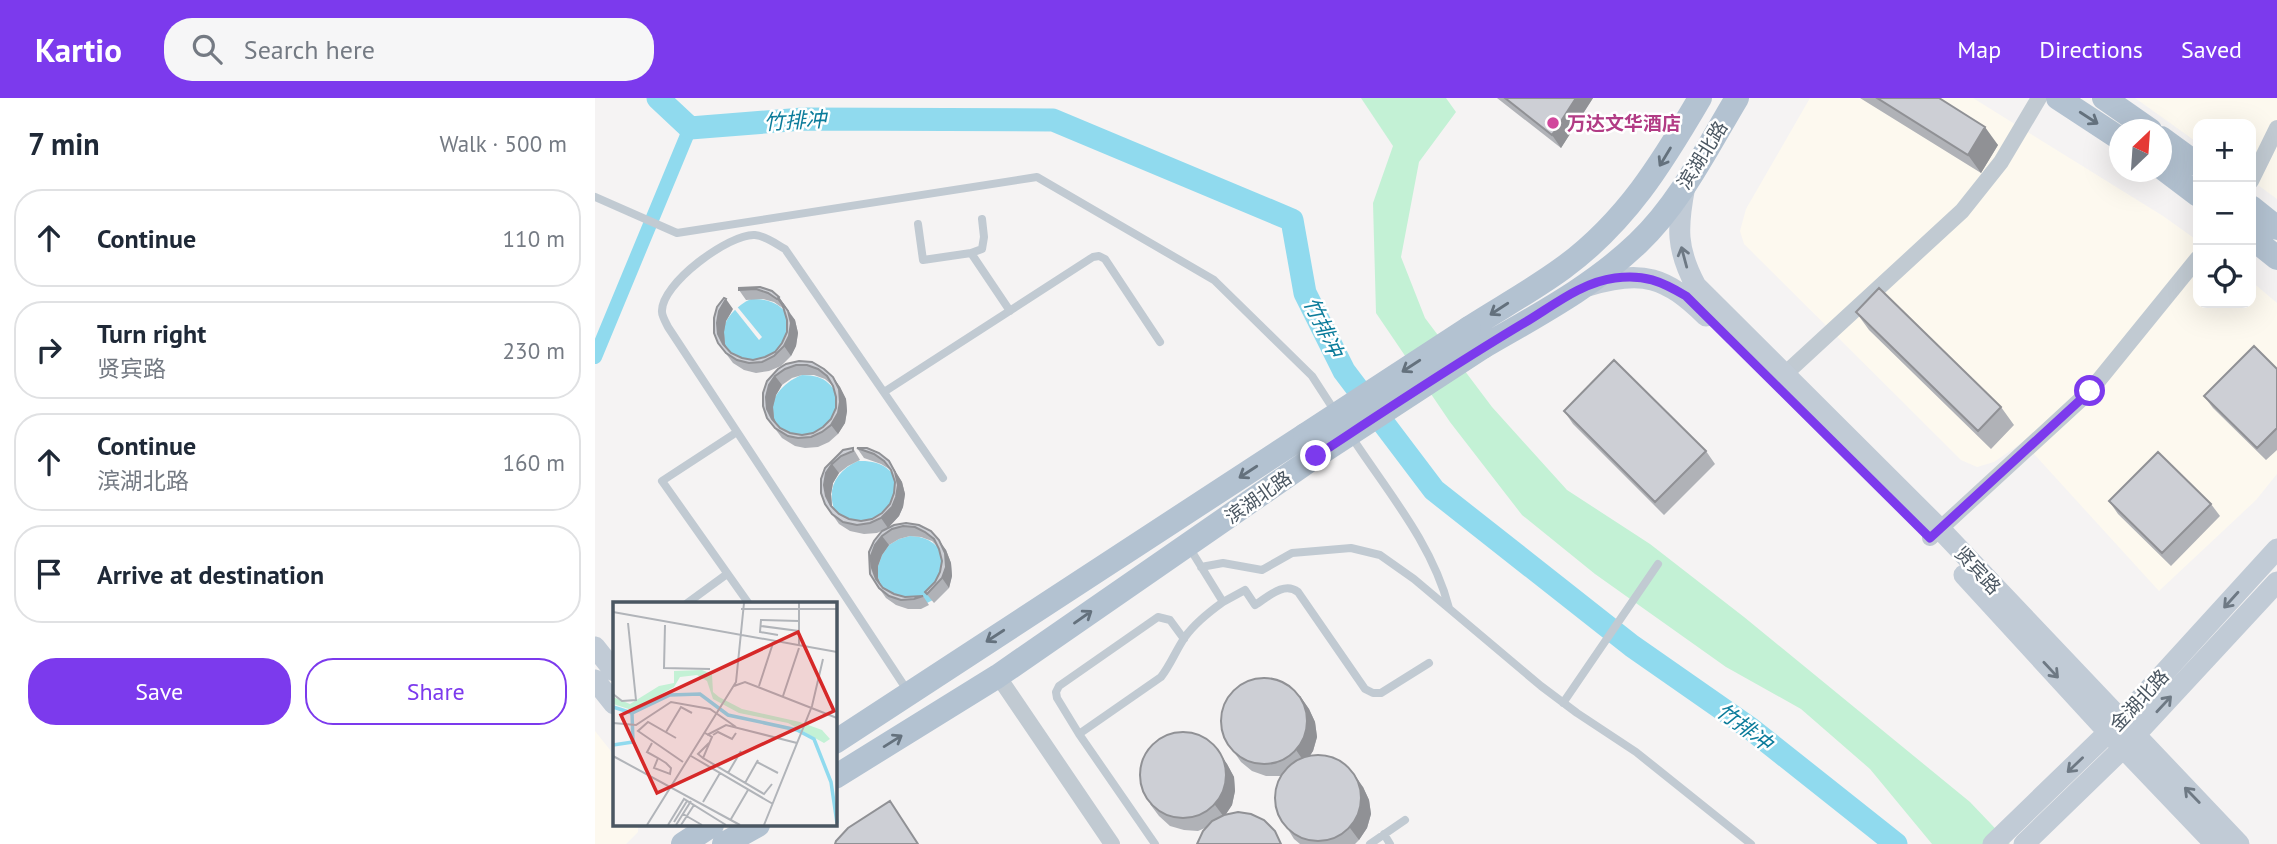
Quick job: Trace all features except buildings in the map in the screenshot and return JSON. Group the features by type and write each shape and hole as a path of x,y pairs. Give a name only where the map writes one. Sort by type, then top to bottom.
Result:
{"main road":[{"name":"滨湖北路","path":"837,741 908,692 1310,446 1476,338 1563,268 1618,219 1658,169 1700,98"},
{"name":"滨湖北路","path":"1476,338 1583,288 1640,241 1685,186 1737,98"},
{"path":"2058,98 2109,131"},
{"path":"2104,98 2134,119"},
{"path":"2172,146 2193,161"},
{"path":"2172,175 2193,191"},
{"name":"贤宾路","path":"1685,186 1680,211 1679,238 1683,263 1696,286 1785,374 2122,734 2215,844"},
{"path":"2256,211 2277,229"},
{"path":"2256,241 2277,258"},
{"name":"贤宾路","path":"1583,288 1612,278 1638,277 1663,282 1686,296 1935,534"},
{"name":"滨湖北路","path":"837,776 998,676 1188,545 1310,446"},
{"name":"金湖北路","path":"2122,734 2277,549"},
{"name":"金湖北路","path":"1993,844 2023,835 2277,582"},
{"path":"595,647 613,670"},
{"path":"595,680 613,703"},
{"name":"贤宾路","path":"2122,734 2239,844"},
{"path":"683,844 710,826"},
{"path":"714,826 737,837"}],"street":[{"path":"1785,374 1962,211 2001,162 2039,98"},
{"path":"2256,171 2277,128"},
{"path":"1935,534 2090,391 2193,264"},
{"path":"998,676 1112,844"}],"lane":[{"path":"595,197 677,233 1037,177 1214,280 1312,376 1385,488 1402,508 1441,579 1449,608"},
{"path":"918,224 923,260 982,249 982,219"},
{"path":"908,692 668,327 661,311 669,289 685,272 739,237 755,235 785,249 943,478"},
{"path":"971,253 1010,311"},
{"path":"884,392 1093,257 1105,259 1160,342"},
{"path":"737,432 662,481 748,602"},
{"path":"1188,545 1223,603"},
{"path":"1201,567 1223,563 1262,570 1292,553 1351,548 1380,555 1414,579 1563,703 1636,752 1751,844"},
{"path":"1563,703 1658,564"},
{"path":"689,602 727,574"},
{"path":"1079,734 1161,677 1184,639 1206,614 1245,590 1255,605 1285,587 1298,592 1366,689 1373,693 1381,693 1429,663"},
{"path":"1155,844 1079,734 1056,692 1059,686 1158,617 1170,620 1184,639"},
{"path":"1370,844 1405,820"},
{"path":"1384,834 1390,844"}],"shaded area":[{"path":"1810,98 1973,98 2193,237 2193,308 2256,308 2256,285 2277,303 2277,474 2256,500 2159,591 2023,442 1994,462 1977,467 1961,460 1744,244 1740,231 1746,209"},
{"path":"2135,98 2277,98 2277,199 2256,184 2256,119 2193,119 2193,139 2172,124 2172,119 2164,119"},
{"path":"595,731 613,754 613,826 638,826 638,832 626,844 595,844"}],"green space":[{"path":"1361,98 1446,98 1456,112 1419,162 1401,257 1425,318 1492,407 1567,490 1650,544 1744,617 1970,802 2010,844 1932,844 1870,769 1801,709 1726,667 1595,574 1522,515 1450,422 1376,313 1373,203 1393,146"}],"water":[{"path":"751,299 767,300 779,306 788,316 794,330 760,369 733,356 723,337 723,329 731,314"},
{"path":"802,375 818,377 829,383 843,407 809,445 781,431 771,412 772,404 781,389"},
{"path":"858,461 874,462 886,467 895,477 901,491 879,529 837,516 833,507 834,484 843,471"},
{"path":"910,536 931,542 946,559 933,600 923,605 912,606 883,589 878,578 878,566 889,545"}],"pier":[{"path":"735,304 762,337 759,340 732,306"}],"waterway":[{"name":"竹排冲","path":"658,98 690,128 803,119 1053,120 1292,220 1305,293 1344,371 1434,490 1632,646 1751,729 1896,844"},
{"path":"595,357 690,128"}],"place":[{"name":"万达文华酒店","path":"1553,123"}],"route":[{"path":"1316,456 1483,347 1583,288 1612,278 1638,277 1663,282 1686,296 1930,538 2090,391"}]}
